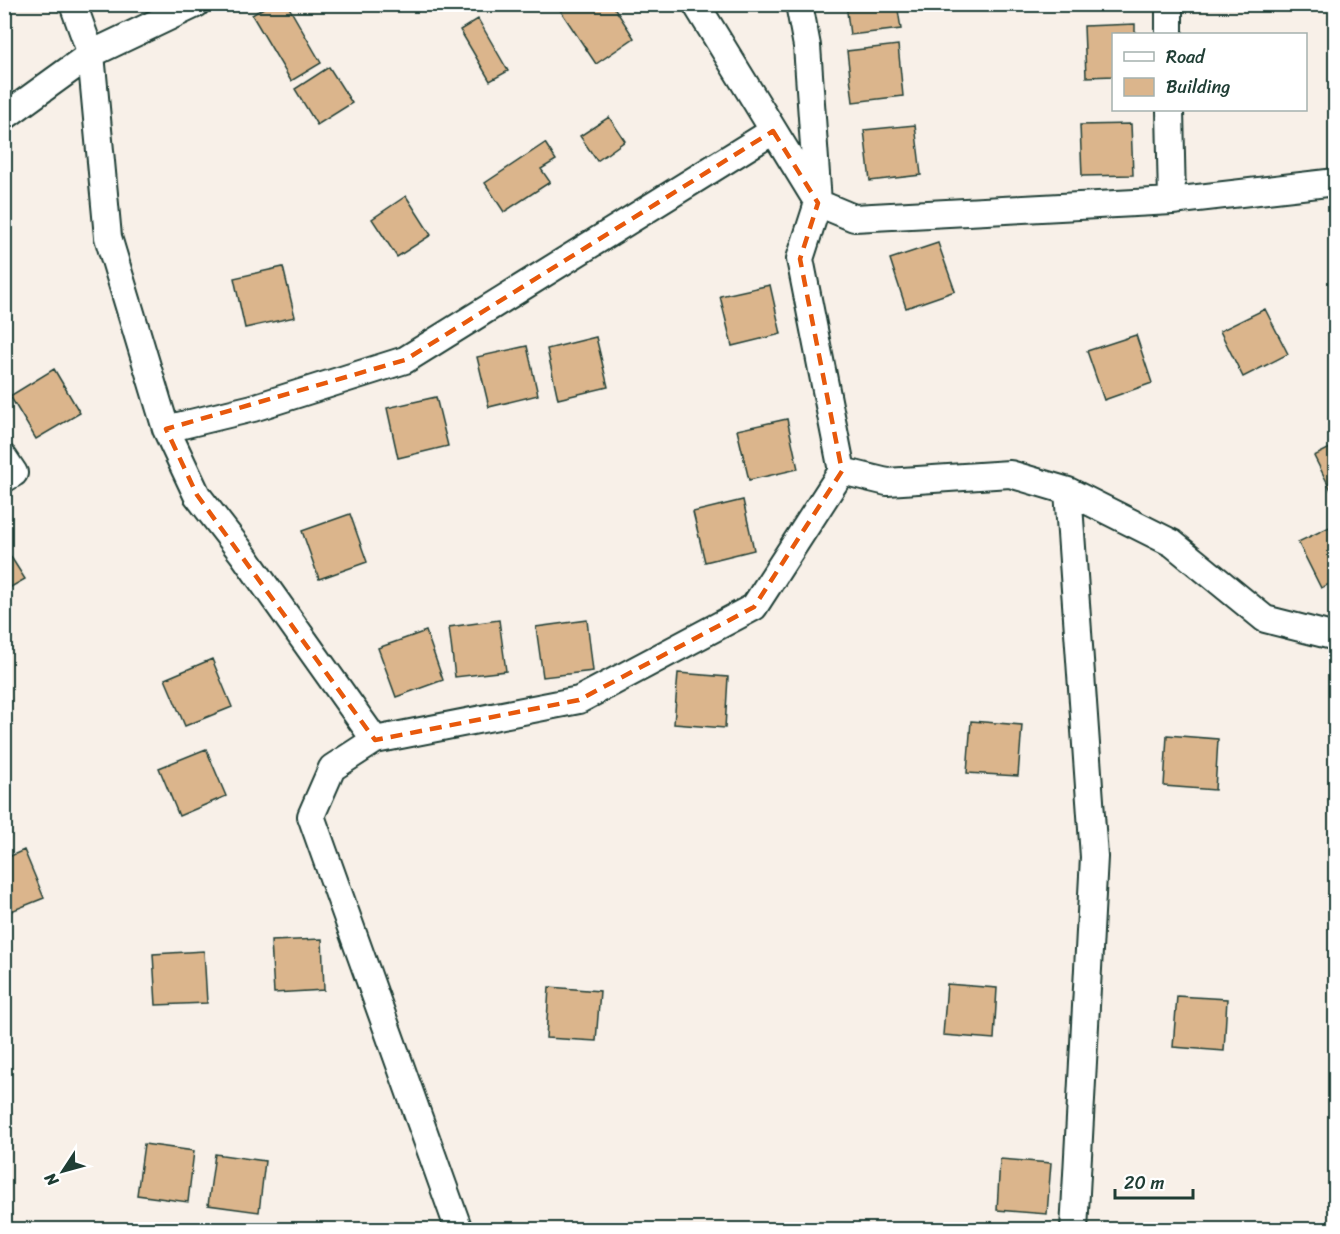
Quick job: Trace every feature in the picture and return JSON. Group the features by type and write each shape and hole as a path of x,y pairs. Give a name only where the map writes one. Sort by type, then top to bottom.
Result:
{"street":[{"path":"73,4 91,54 108,237 166,429 197,495 242,553 375,740"},
{"path":"4,117 91,54 196,4"},
{"path":"696,4 818,203 854,218 1172,201 1335,182"},
{"path":"459,1230 311,816 332,768 375,740 579,700 754,606 842,471 800,259 818,203 807,46 799,4"},
{"path":"1169,4 1169,33"},
{"path":"1170,111 1172,201"},
{"path":"166,429 253,408 405,360 773,131"},
{"path":"4,458 14,473 4,479"},
{"path":"842,471 887,482 1010,474 1068,491 1172,543 1264,619 1335,637"},
{"path":"1068,491 1094,856 1074,1230"}],"highlighted area":[{"path":"773,131 818,203 800,259 842,471 754,607 579,700 375,740 197,495 166,429 405,360"}],"building":[{"path":"270,4 287,4 321,63 291,81 252,15"},
{"path":"556,4 612,4 634,38 596,64"},
{"path":"846,4 897,4 901,29 850,35"},
{"path":"478,19 508,71 490,81 460,30"},
{"path":"1135,24 1135,33 1112,33 1112,76 1086,77 1084,26"},
{"path":"898,45 903,96 853,102 847,51"},
{"path":"329,67 352,103 317,125 295,89"},
{"path":"609,117 625,141 597,161 580,136"},
{"path":"1131,124 1133,175 1082,176 1080,125"},
{"path":"915,125 921,175 870,181 864,130"},
{"path":"545,143 556,160 541,169 550,182 504,212 485,183"},
{"path":"406,196 431,235 397,257 372,219"},
{"path":"938,243 955,291 906,308 890,259"},
{"path":"283,267 295,317 245,328 234,278"},
{"path":"770,285 781,334 732,346 720,296"},
{"path":"1265,309 1288,354 1243,377 1220,331"},
{"path":"1136,335 1152,383 1104,400 1087,351"},
{"path":"596,337 608,387 558,399 547,349"},
{"path":"527,346 538,395 489,407 477,357"},
{"path":"54,369 80,413 36,439 10,396"},
{"path":"436,397 448,446 398,458 387,408"},
{"path":"787,419 798,469 749,480 737,430"},
{"path":"1336,445 1336,500 1314,456"},
{"path":"743,500 754,550 705,562 693,512"},
{"path":"350,514 367,562 319,579 302,531"},
{"path":"1336,524 1336,581 1321,588 1298,542"},
{"path":"4,546 25,579 4,591"},
{"path":"499,620 506,671 455,677 449,627"},
{"path":"587,620 593,671 543,677 536,627"},
{"path":"426,631 443,680 396,697 378,648"},
{"path":"212,659 232,707 185,726 165,679"},
{"path":"678,673 728,677 725,728 674,724"},
{"path":"971,721 1022,725 1018,776 967,773"},
{"path":"1167,735 1218,739 1215,790 1164,786"},
{"path":"206,749 226,796 179,816 159,768"},
{"path":"24,850 44,898 4,914 4,859"},
{"path":"322,939 324,990 274,993 271,941"},
{"path":"204,951 207,1003 156,1005 153,954"},
{"path":"947,984 997,988 994,1039 943,1035"},
{"path":"549,987 600,991 596,1041 546,1038"},
{"path":"1177,996 1227,999 1224,1051 1173,1047"},
{"path":"144,1144 194,1151 188,1202 137,1195"},
{"path":"215,1154 265,1161 259,1212 208,1205"},
{"path":"1000,1159 1051,1163 1047,1214 997,1210"}]}
